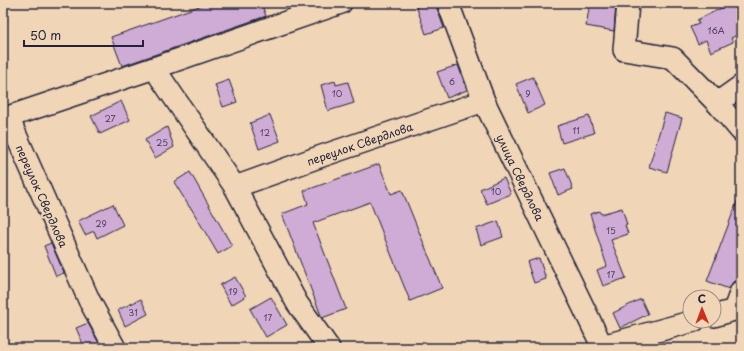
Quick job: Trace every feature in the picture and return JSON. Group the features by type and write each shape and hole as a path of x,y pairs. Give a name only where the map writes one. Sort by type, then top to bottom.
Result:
{"street":[{"name":"переулок Свердлова","path":"115,348 89,300 5,119 154,68 300,10 341,3"},
{"name":"улица Свердлова","path":"448,3 484,101 602,347"},
{"path":"628,3 624,50 673,58 717,103 741,131"},
{"path":"154,68 236,187 297,303 329,348"},
{"path":"717,103 741,86"},
{"name":"переулок Свердлова","path":"236,187 484,101"},
{"path":"722,314 734,310 741,291"},
{"path":"602,347 682,324"}],"building":[{"path":"208,3 261,3 266,16 122,66 111,37"},
{"path":"415,3 435,3 444,28 426,34"},
{"path":"590,3 616,3 614,31 586,26"},
{"path":"732,3 736,3 741,14 741,33 731,38 733,42 711,52 706,40 698,44 690,27 699,24 697,20"},
{"path":"458,65 467,90 447,98 437,72"},
{"path":"533,77 545,105 528,113 516,84"},
{"path":"229,80 237,102 223,107 215,85"},
{"path":"335,81 336,85 348,82 354,103 328,111 321,85"},
{"path":"121,101 130,120 100,134 91,116"},
{"path":"665,113 682,118 667,172 649,167"},
{"path":"270,115 280,141 259,149 250,123"},
{"path":"589,116 594,133 562,143 557,126"},
{"path":"167,127 174,147 155,158 145,140"},
{"path":"379,164 391,194 402,190 442,288 410,301 370,202 313,223 346,309 322,318 282,214 308,204 304,191"},
{"path":"565,168 573,189 558,195 550,173"},
{"path":"190,172 232,246 218,254 174,182"},
{"path":"504,178 511,194 487,204 480,189"},
{"path":"740,194 741,272 738,279 733,282 729,289 707,281"},
{"path":"113,204 123,225 97,238 94,231 85,235 78,221"},
{"path":"622,208 628,234 611,240 626,278 603,286 597,270 607,266 590,214 599,211 601,214"},
{"path":"498,221 503,237 481,245 476,229"},
{"path":"51,243 64,273 56,276 44,246"},
{"path":"539,258 546,279 534,283 527,262"},
{"path":"235,277 246,296 231,305 220,285"},
{"path":"271,297 287,325 266,337 250,309"},
{"path":"141,299 148,314 125,326 118,310"},
{"path":"641,299 648,314 620,328 613,313"},
{"path":"88,323 101,347 85,348 76,328"}]}
